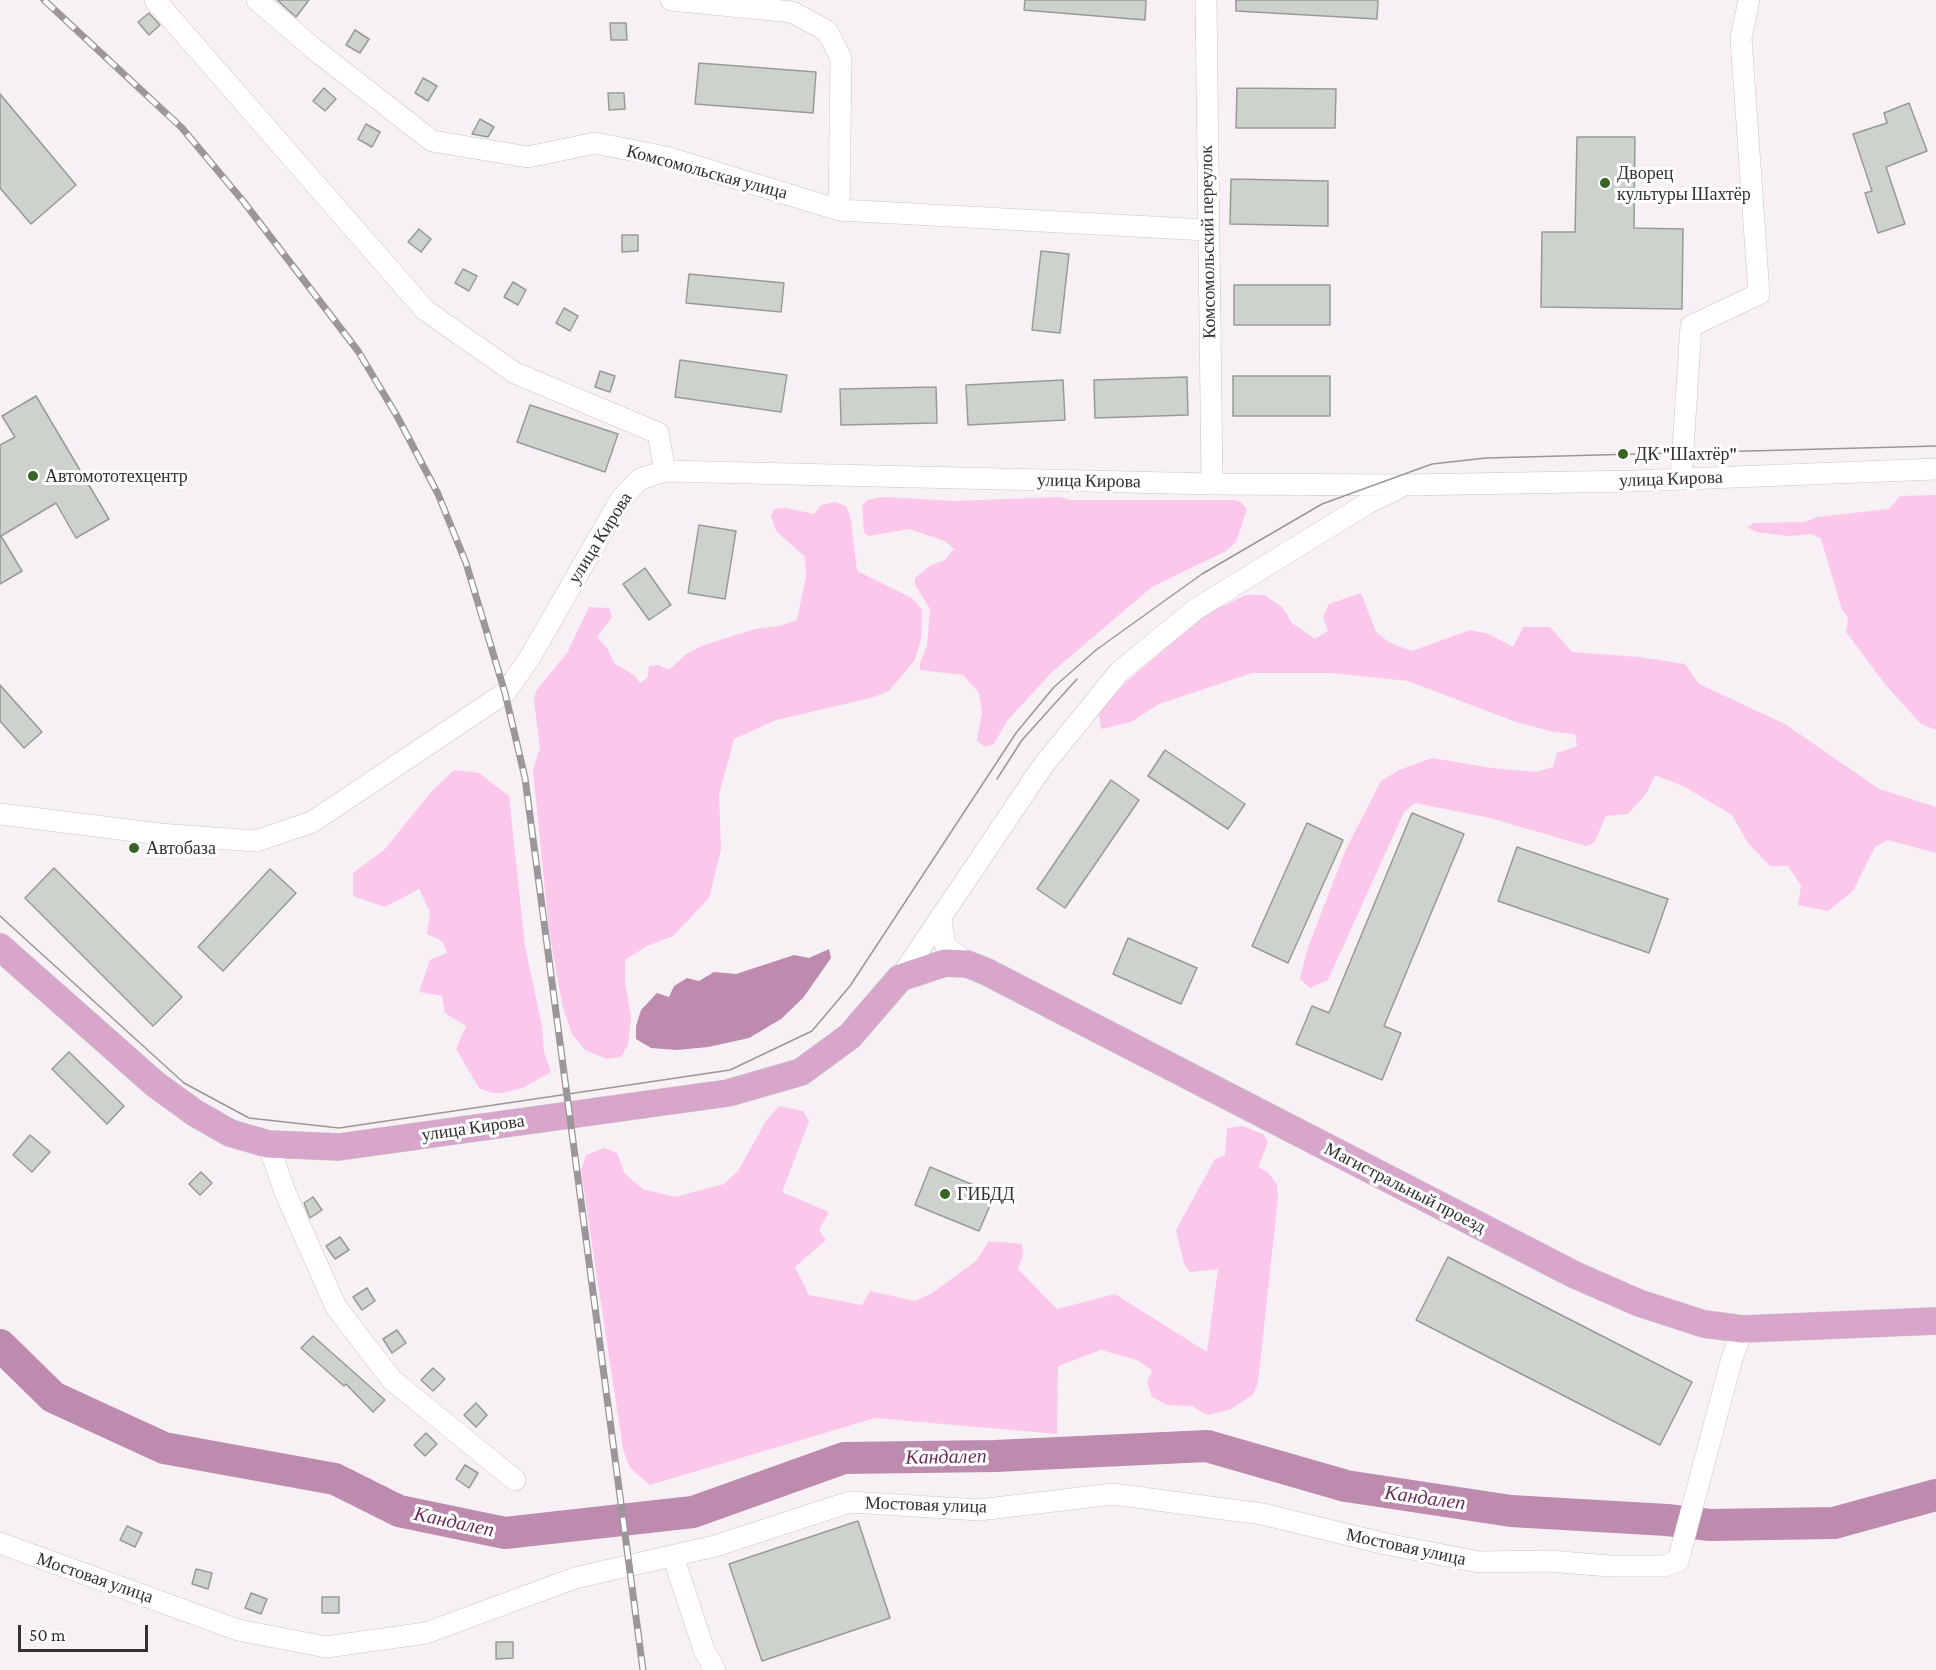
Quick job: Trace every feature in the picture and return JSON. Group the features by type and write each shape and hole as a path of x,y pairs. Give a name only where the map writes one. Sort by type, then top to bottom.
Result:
{"main road":[{"name":"улица Кирова","path":"0,947 155,1084 230,1133 268,1144 339,1147 728,1093 801,1072 850,1036 900,978"},
{"name":"Магистральный проезд","path":"900,978 945,963 967,964 985,971 1575,1275 1639,1303 1704,1324 1743,1329 1936,1321"}],"street":[{"path":"155,0 425,310 515,373 658,433 665,471"},
{"name":"Комсомольская улица","path":"257,0 314,49 432,141 528,157 595,143 666,157 839,210 1207,230"},
{"name":"Комсомольский переулок","path":"1206,0 1207,230 1212,484"},
{"path":"1681,479 1691,326 1759,294 1741,38 1749,0"},
{"path":"678,2 724,3 792,12 827,31 841,58 839,210"},
{"name":"улица Кирова","path":"0,814 159,834 256,841 312,822 505,693 529,659 621,499 640,479 665,471 1212,484 1406,485 1681,479 1936,469"},
{"name":"улица Кирова","path":"900,978 1042,767 1119,672 1196,609 1368,503 1406,485"},
{"path":"941,919 945,945 967,964"},
{"path":"268,1144 285,1192 336,1307 392,1380 515,1480"},
{"name":"Мостовая улица","path":"0,1543 238,1630 326,1647 426,1633 575,1578 715,1546 850,1502 979,1510 1113,1494 1262,1514 1386,1544 1479,1562 1548,1561 1610,1566 1664,1566 1678,1561 1732,1358 1743,1329"},
{"path":"673,1556 704,1650 714,1670"}],"shaded area":[{"path":"1936,495 1936,730 1921,724 1884,683 1846,632 1848,617 1842,610 1821,539 1811,534 1789,536 1756,532 1747,527 1754,523 1805,522 1817,517 1889,509 1900,496"},
{"path":"883,497 955,501 1060,497 1071,500 1233,500 1241,502 1247,509 1236,542 1226,551 1152,587 1053,671 1007,721 994,744 984,747 977,740 982,712 979,693 963,675 920,670 920,663 927,646 930,609 915,585 915,578 931,565 945,560 954,549 945,541 909,529 869,536 864,533 862,506 867,500"},
{"path":"835,502 846,506 851,520 857,571 912,598 922,610 921,639 915,660 889,691 871,698 776,720 734,739 719,795 721,850 709,898 673,936 647,946 625,960 625,980 631,1018 628,1045 621,1057 607,1059 585,1050 572,1034 563,1008 549,931 533,770 540,748 534,701 536,691 567,653 589,607 609,608 612,617 597,637 607,648 614,663 634,675 640,683 648,677 649,666 659,665 669,670 685,655 701,646 755,629 779,626 797,620 806,576 805,557 777,532 771,517 774,509 786,508 814,514 821,505"},
{"path":"1361,593 1376,632 1390,643 1412,651 1470,630 1489,634 1513,647 1523,627 1550,627 1572,652 1638,657 1685,664 1699,684 1785,724 1879,789 1936,807 1936,853 1888,840 1875,847 1853,891 1828,911 1798,905 1801,886 1788,866 1770,866 1748,843 1732,815 1685,787 1655,775 1646,794 1628,814 1606,816 1594,843 1586,846 1490,818 1415,803 1404,812 1328,980 1310,988 1300,979 1307,950 1346,849 1381,781 1399,770 1432,758 1491,768 1536,772 1553,767 1557,753 1577,746 1575,734 1554,732 1516,722 1408,681 1331,673 1252,673 1159,704 1131,722 1101,729 1099,713 1126,682 1207,613 1246,595 1264,595 1282,607 1292,623 1315,639 1328,631 1323,617 1329,604"},
{"path":"454,770 479,773 509,796 525,946 542,1026 544,1052 551,1072 523,1088 502,1093 492,1093 479,1088 456,1049 466,1026 445,1013 442,996 419,992 430,960 447,953 442,941 427,934 430,912 419,889 385,907 353,896 353,873 384,850 432,791"},
{"path":"829,949 831,958 803,998 781,1019 749,1038 708,1047 677,1050 651,1048 636,1039 636,1026 641,1010 657,993 669,997 674,986 687,978 699,981 714,972 736,974 794,955 809,958"},
{"path":"779,1106 803,1111 809,1121 782,1192 829,1212 819,1230 826,1240 795,1267 809,1295 862,1305 870,1291 915,1301 932,1293 976,1261 989,1241 1022,1244 1023,1256 1018,1269 1057,1309 1115,1294 1207,1352 1218,1269 1190,1272 1184,1264 1176,1230 1215,1159 1225,1155 1227,1128 1242,1126 1263,1134 1268,1142 1258,1167 1269,1173 1277,1185 1278,1198 1258,1382 1253,1395 1229,1410 1207,1415 1192,1406 1167,1405 1152,1397 1147,1383 1152,1370 1137,1360 1101,1350 1058,1366 1057,1434 875,1418 650,1485 630,1468 623,1449 581,1171 586,1155 604,1148 617,1153 625,1174 643,1189 675,1197 724,1184 738,1171 766,1121"}],"building":[{"path":"277,0 309,0 296,17"},
{"path":"1025,0 1146,0 1145,20 1024,10"},
{"path":"1236,0 1378,0 1377,19 1236,11"},
{"path":"149,13 160,25 149,35 138,22"},
{"path":"610,23 626,23 627,40 611,40"},
{"path":"355,30 369,39 360,53 346,45"},
{"path":"699,63 816,72 813,113 695,104"},
{"path":"423,78 437,86 428,101 415,93"},
{"path":"324,88 336,99 325,111 313,101"},
{"path":"1237,88 1336,89 1335,128 1236,128"},
{"path":"608,93 624,93 625,109 609,110"},
{"path":"0,94 76,185 31,224 0,188"},
{"path":"1909,103 1927,151 1886,167 1905,224 1878,233 1865,193 1872,191 1853,134 1887,123 1884,113"},
{"path":"480,119 494,127 488,137 472,134"},
{"path":"366,124 380,132 372,147 358,139"},
{"name":"Дворец культуры Шахтёр","path":"1577,137 1635,137 1634,228 1683,229 1682,309 1541,307 1542,232 1575,232"},
{"path":"1231,179 1328,181 1328,226 1230,224"},
{"path":"419,229 431,239 421,252 408,242"},
{"path":"622,235 638,235 638,251 622,252"},
{"path":"1041,251 1069,254 1060,333 1032,330"},
{"path":"463,269 477,276 469,291 455,283"},
{"path":"689,274 784,283 781,312 686,303"},
{"path":"513,282 526,290 518,305 504,297"},
{"path":"1234,285 1330,285 1330,325 1234,325"},
{"path":"564,308 578,316 570,331 556,323"},
{"path":"680,360 787,375 781,412 675,397"},
{"path":"600,371 615,376 610,392 595,387"},
{"path":"1233,376 1330,376 1330,416 1233,416"},
{"path":"1187,377 1188,415 1095,418 1094,380"},
{"path":"1063,380 1065,420 968,425 966,385"},
{"path":"936,387 937,423 841,425 840,389"},
{"path":"36,396 109,519 76,538 56,503 1,536 22,571 0,584 0,445 15,437 2,416"},
{"path":"530,405 618,434 605,472 517,442"},
{"path":"699,525 736,531 725,599 688,593"},
{"path":"645,568 671,605 649,620 623,584"},
{"path":"0,685 42,732 24,748 0,721"},
{"path":"1165,750 1245,804 1228,829 1148,776"},
{"path":"1111,780 1139,800 1065,908 1037,889"},
{"path":"1412,813 1464,834 1384,1026 1401,1033 1382,1080 1296,1044 1312,1006 1329,1013"},
{"path":"1307,823 1343,840 1288,963 1252,946"},
{"path":"1517,847 1668,899 1649,953 1498,901"},
{"path":"54,868 182,997 153,1026 25,898"},
{"path":"270,869 296,893 223,971 198,947"},
{"path":"1128,938 1197,968 1181,1004 1113,974"},
{"path":"69,1052 124,1106 107,1124 52,1069"},
{"path":"30,1135 50,1152 32,1172 13,1155"},
{"path":"930,1167 995,1194 979,1231 915,1205"},
{"path":"201,1172 212,1183 200,1195 189,1184"},
{"path":"313,1197 322,1210 310,1218 304,1203"},
{"path":"340,1237 349,1250 335,1259 326,1246"},
{"path":"1448,1257 1692,1382 1660,1445 1416,1320"},
{"path":"367,1288 375,1301 362,1310 353,1297"},
{"path":"397,1330 406,1343 392,1353 383,1339"},
{"path":"313,1336 385,1400 373,1412 346,1384 344,1386 301,1348"},
{"path":"433,1368 445,1379 433,1391 421,1380"},
{"path":"476,1403 487,1415 476,1427 464,1415"},
{"path":"426,1433 437,1444 425,1456 414,1445"},
{"path":"465,1465 478,1473 469,1488 456,1479"},
{"path":"858,1521 890,1618 762,1661 729,1564"},
{"path":"127,1526 142,1533 135,1547 120,1540"},
{"path":"196,1569 212,1573 208,1589 192,1584"},
{"path":"251,1593 267,1599 261,1614 245,1608"},
{"path":"322,1597 339,1597 339,1613 322,1613"},
{"path":"496,1642 513,1642 513,1658 496,1659"}],"waterway":[{"name":"Кандалеп","path":"0,1345 53,1397 164,1448 335,1479 399,1511 505,1533 693,1512 844,1458 995,1456 1207,1446 1346,1486 1511,1511 1667,1520 1710,1525 1834,1523 1936,1495"}],"tram line":[{"path":"0,916 184,1083 249,1118 339,1128 730,1070 812,1031 850,986 1016,733 1054,687 1096,650 1202,574 1322,504 1432,464 1486,458 1936,446"},
{"path":"997,779 1022,740 1077,679"}],"railway":[{"path":"44,0 182,128 243,201 358,351 397,416 438,494 466,563 505,693 525,778 643,1670"}],"place":[{"name":"Дворец культуры Шахтёр","path":"1605,183"},
{"name":"ДК \"Шахтёр\"","path":"1623,454"},
{"name":"Автомототехцентр","path":"33,476"},
{"name":"Автобаза","path":"134,848"},
{"name":"ГИБДД","path":"945,1194"}]}
